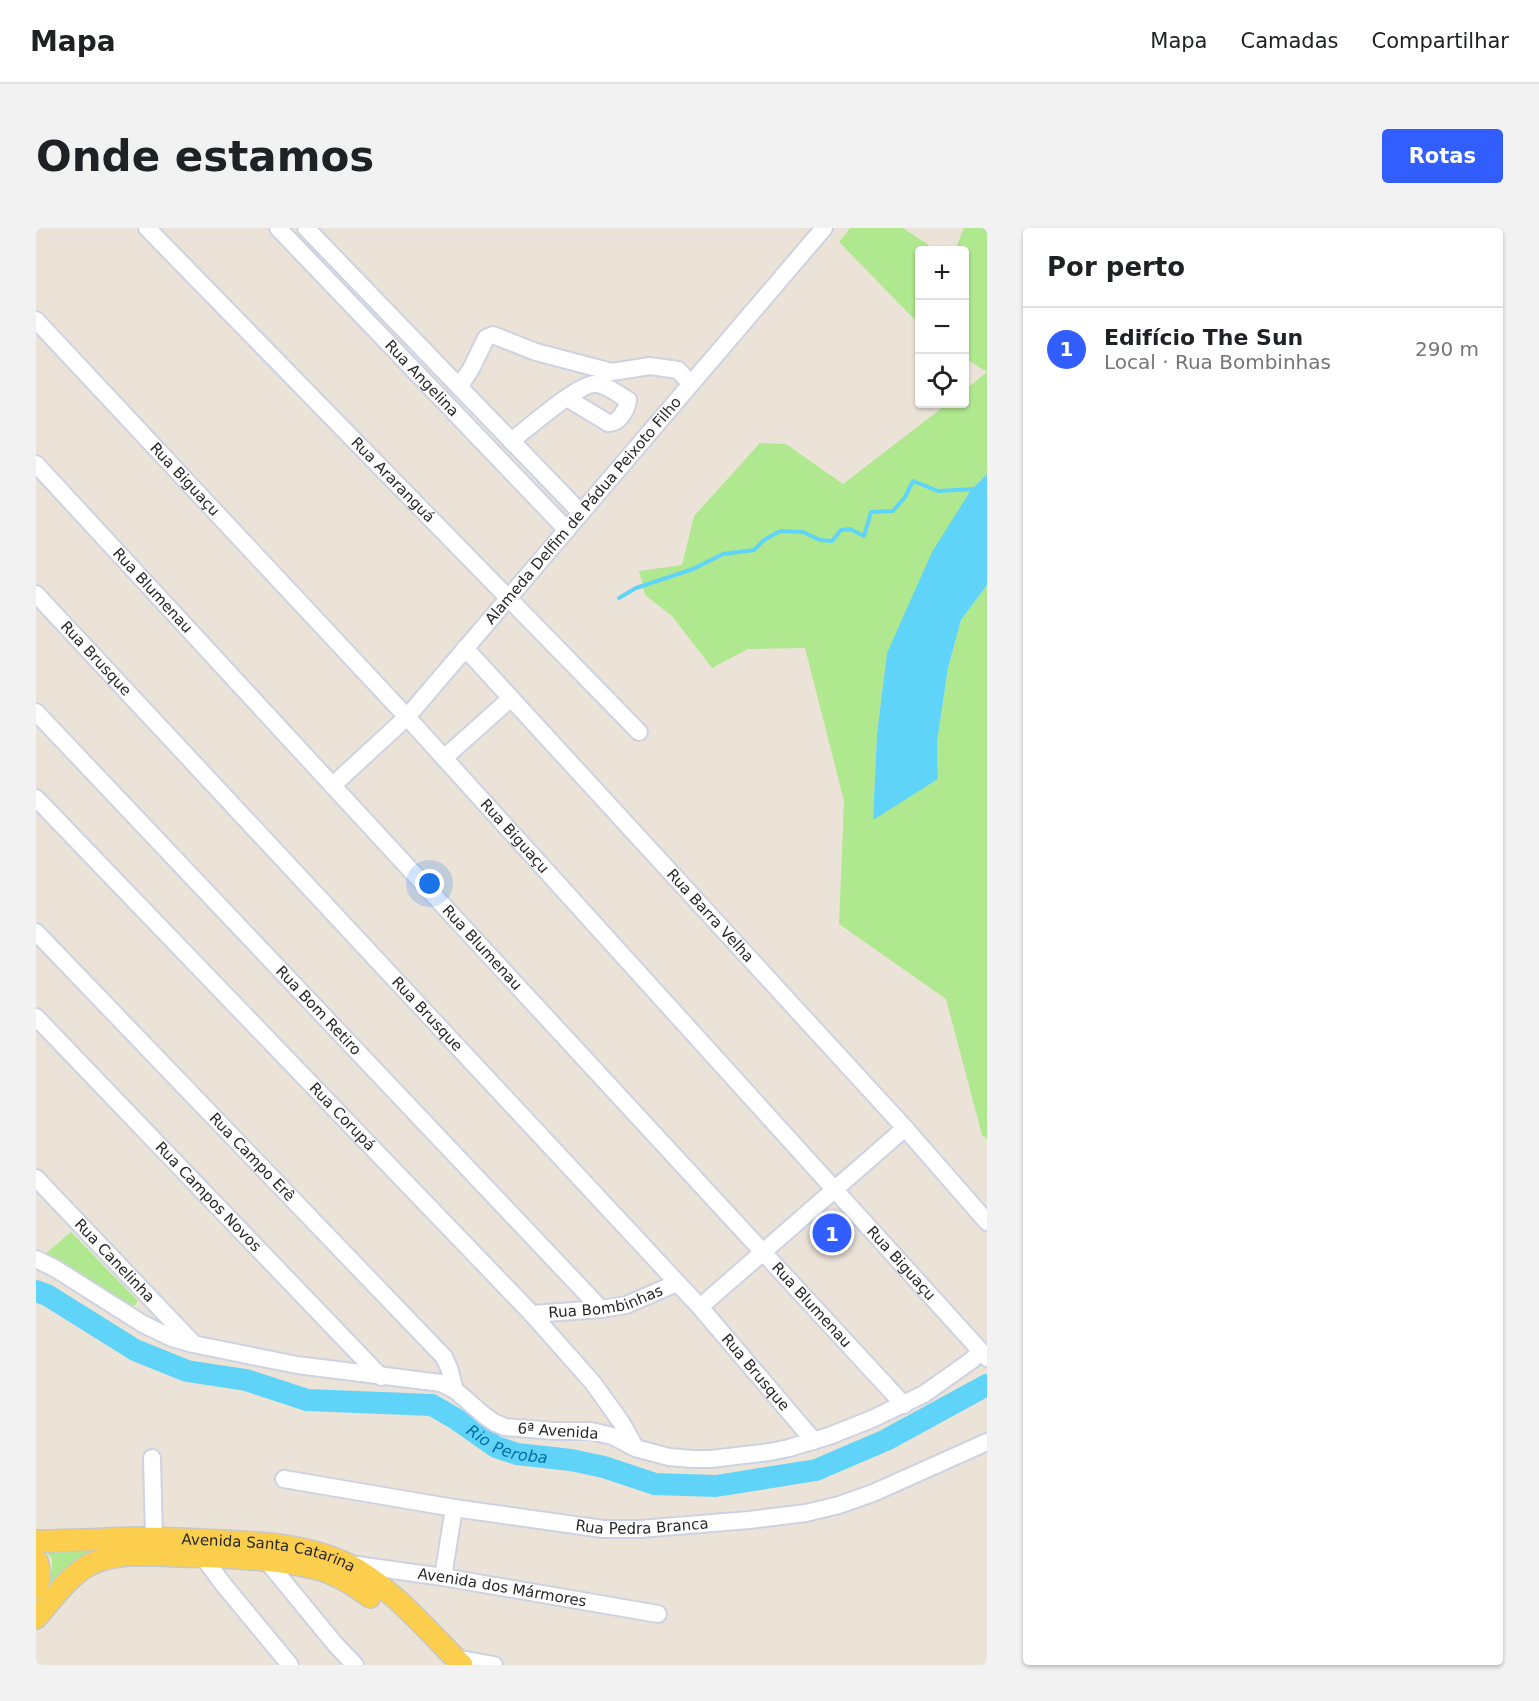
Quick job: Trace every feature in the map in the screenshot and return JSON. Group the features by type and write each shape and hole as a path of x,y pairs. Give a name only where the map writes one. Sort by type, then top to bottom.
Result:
{"main road":[{"name":"Avenida Santa Catarina","path":"36,1541 154,1538 277,1544 325,1555 346,1564 387,1592 416,1618 453,1663"},
{"name":"Avenida Santa Catarina","path":"36,1618 80,1571 106,1559 128,1556 266,1560 319,1569 335,1575 377,1602 406,1628 453,1663"}],"street":[{"name":"Rua Araranguá","path":"147,228 639,732"},
{"name":"Rua Angelina","path":"278,228 567,530"},
{"name":"Rua Angelina","path":"306,228 581,513"},
{"name":"Alameda Delfim de Pádua Peixoto Filho","path":"333,785 407,717 824,228"},
{"name":"Rua Biguaçu","path":"36,320 407,717 984,1354"},
{"path":"459,387 471,369 486,338 493,335 536,352 612,372 650,366 678,370 691,384"},
{"path":"511,441 567,398"},
{"name":"Rua Blumenau","path":"36,464 904,1405"},
{"name":"Rua Brusque","path":"36,594 700,1307 814,1441"},
{"name":"Rua Barra Velha","path":"465,648 905,1128 987,1222"},
{"path":"444,758 511,698"},
{"name":"Rua Bom Retiro","path":"36,712 602,1309"},
{"name":"Rua Corupá","path":"36,798 532,1314 593,1383 621,1422 635,1448"},
{"name":"Rua Campo Erê","path":"36,932 444,1357 450,1368 455,1390"},
{"name":"Rua Campos Novos","path":"36,1017 381,1377"},
{"path":"700,1307 905,1128"},
{"name":"Rua Canelinha","path":"36,1178 193,1344"},
{"name":"6ª Avenida","path":"36,1259 158,1332 193,1344 297,1365 441,1383 455,1390 495,1423 505,1427 591,1431 612,1436 635,1448 669,1457 693,1460 770,1452 814,1441 904,1405 984,1354"},
{"name":"Rua Bombinhas","path":"532,1314 602,1309 635,1302 677,1283"},
{"path":"130,1316 148,1297"},
{"name":"Rua Pedra Branca","path":"284,1479 454,1508 603,1529 640,1529 749,1520 806,1513 839,1505 873,1493 987,1442"},
{"path":"152,1458 154,1538"},
{"path":"443,1577 454,1508"},
{"path":"203,1557 291,1665"},
{"path":"266,1560 355,1665"},
{"name":"Avenida dos Mármores","path":"346,1564 443,1577 658,1614"},
{"path":"453,1663 494,1665"}],"green space":[{"path":"850,228 903,228 930,246 915,246 915,320 839,242"},
{"path":"964,228 987,228 987,372 969,361 969,246 957,246"},
{"path":"987,372 987,474 971,490 887,653 877,734 873,819 938,779 937,742 948,668 961,620 987,585 987,1139 982,1135 946,999 839,924 844,801 805,648 748,649 712,668 672,616 645,595 639,571 682,565 694,516 760,443 786,444 843,484 942,408 969,408 969,387"},
{"path":"71,1232 138,1301 131,1310 45,1254"},
{"path":"41,1546 118,1547 52,1587 44,1581 52,1569 52,1559"}],"water":[{"path":"987,474 987,585 961,620 948,668 937,742 938,779 873,820 877,734 887,653 932,552 971,490"}],"waterway":[{"path":"619,598 636,588 693,569 723,554 754,550 764,540 780,531 803,532 820,540 832,541 841,530 850,529 864,536 871,512 893,511 905,497 913,481 938,491 975,489"},
{"name":"Rio Peroba","path":"36,1291 47,1295 135,1350 187,1371 246,1380 307,1400 432,1405 496,1447 517,1454 571,1460 604,1467 655,1484 716,1486 816,1470 886,1440 987,1385"}],"place":[{"name":"Edifício The Sun","path":"832,1233"}]}
